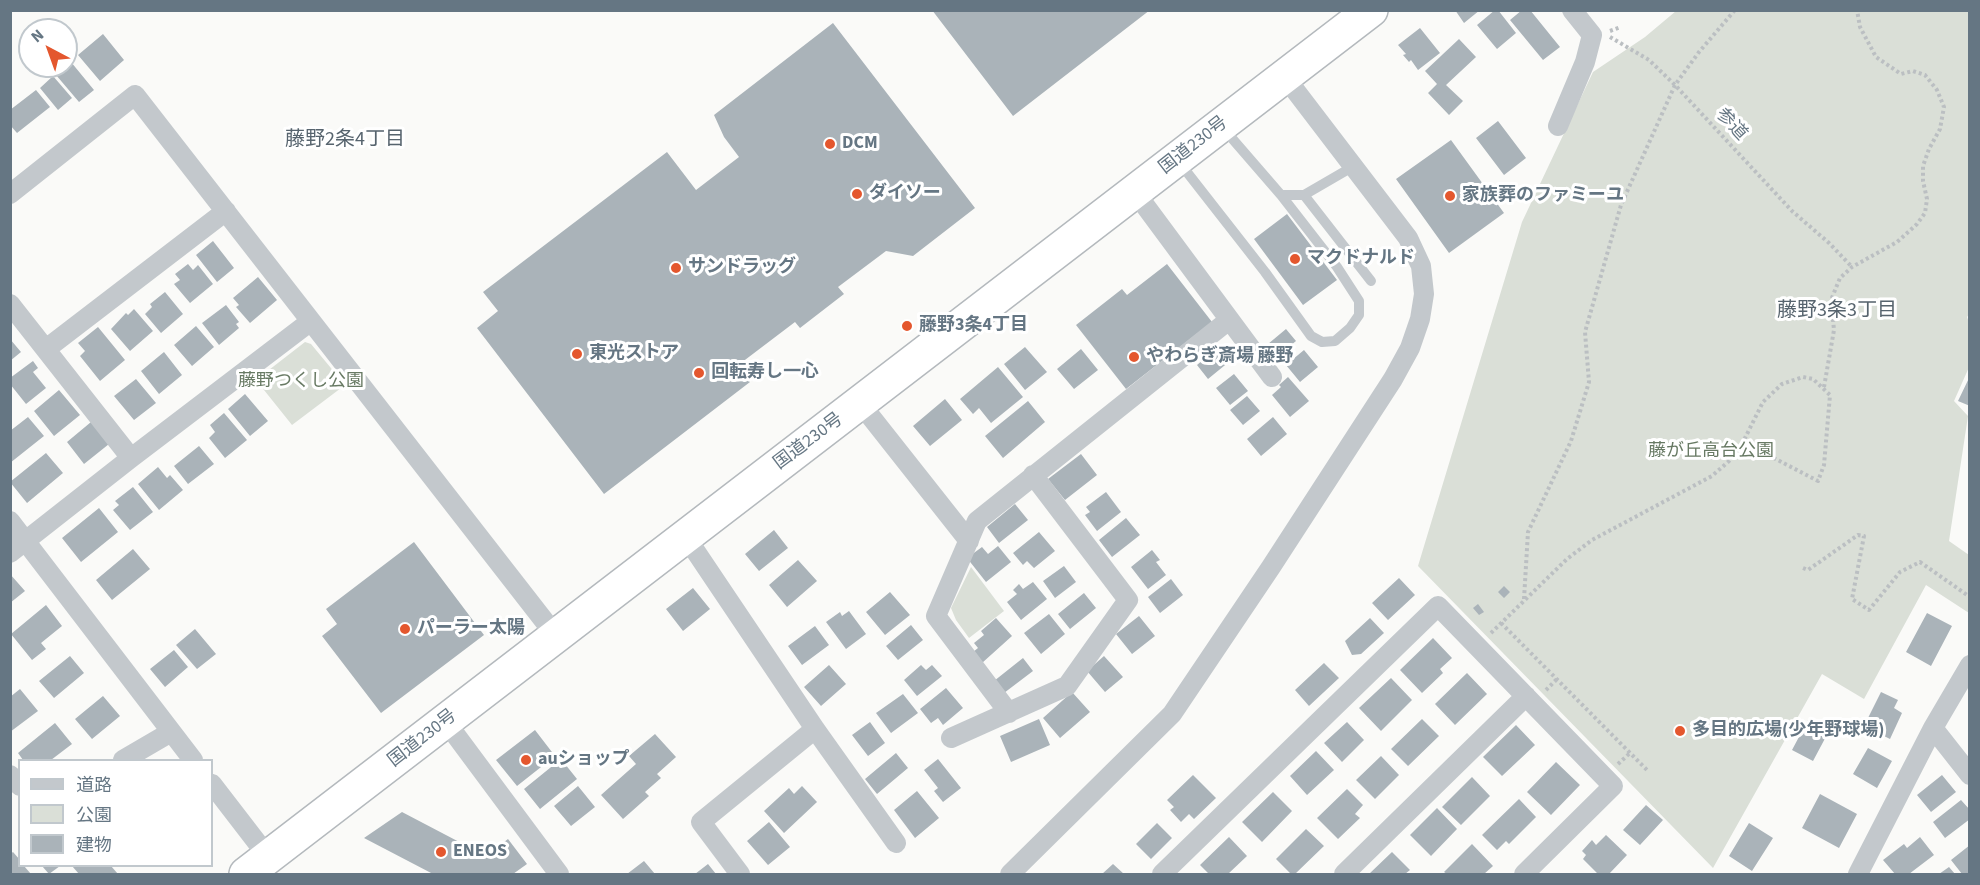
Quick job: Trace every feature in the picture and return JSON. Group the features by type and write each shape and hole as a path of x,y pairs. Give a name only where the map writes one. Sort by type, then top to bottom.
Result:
{"highway":[{"name":"国道230号","path":"258,866 1371,10"}],"street":[{"path":"1558,126 1585,62 1592,34 1572,10"},
{"path":"1010,874 1172,714 1393,379 1410,348 1420,319 1424,294 1421,266 1408,238 1285,77"},
{"path":"10,194 135,95 556,636"},
{"path":"1135,192 1272,377"},
{"path":"46,349 226,211"},
{"path":"10,304 130,458"},
{"path":"1009,713 936,616 977,521 1228,320"},
{"path":"10,554 130,458 311,321"},
{"path":"860,403 969,541"},
{"path":"951,738 1067,687 1128,600 1033,475"},
{"path":"10,521 192,759"},
{"path":"686,537 814,729 896,843"},
{"path":"1162,874 1438,606 1613,786 1524,874"},
{"path":"1858,874 1933,728 1970,665"},
{"path":"1344,874 1526,696"},
{"path":"446,722 559,874"},
{"path":"1933,728 1970,775"},
{"path":"740,874 701,822 814,729"},
{"path":"125,759 171,732"},
{"path":"213,786 258,866"}],"lane":[{"path":"1177,159 1265,272 1311,336 1322,342 1335,341 1350,328 1359,315 1359,302 1337,267 1281,195 1221,126"},
{"path":"1281,195 1304,195 1354,166"},
{"path":"1304,195 1371,281"}],"path":[{"path":"1524,599 1528,532 1571,441 1589,382 1585,332 1618,215 1675,85 1699,52 1735,10"},
{"path":"1824,387 1834,330 1831,300 1840,278 1852,267 1897,242 1917,224 1925,213 1928,199 1923,181 1923,166 1940,129 1944,107 1937,90 1925,75 1912,72 1901,74 1876,57 1860,27 1857,10"},
{"name":"参道","path":"1604,34 1649,60 1792,211 1829,243 1852,267"},
{"path":"1478,646 1567,559 1592,540 1712,476 1729,461 1743,442 1762,402 1782,384 1803,377 1813,379 1830,395 1824,465 1818,481 1743,442"},
{"path":"1803,568 1808,570 1858,535 1864,536 1852,599 1869,610 1900,572 1920,562 1970,597"},
{"path":"1501,622 1647,770"}],"green space":[{"name":"藤が丘高台公園","path":"1676,11 1969,11 1970,313 1967,317 1970,365 1954,401 1968,416 1949,541 1969,555 1969,613 1926,585 1864,699 1822,674 1713,868 1418,566 1522,222 1593,72 1645,37"},
{"name":"藤野つくし公園","path":"305,342 311,344 345,385 292,425 256,380"},
{"path":"971,567 1004,611 969,638 956,620 951,608"}],"building":[{"path":"932,10 1150,10 1013,116"},
{"path":"1455,10 1480,10 1464,23"},
{"path":"1498,10 1516,33 1497,49 1477,25"},
{"path":"1522,10 1530,10 1560,47 1543,60 1510,20"},
{"path":"833,23 975,208 913,256 886,251 838,287 844,294 800,328 795,322 737,366 750,382 604,494 477,328 498,311 483,292 667,152 696,190 739,157 724,137 714,115"},
{"path":"1420,28 1440,53 1418,70 1411,60 1409,62 1403,55 1406,54 1398,45"},
{"path":"103,34 124,60 100,81 78,55"},
{"path":"1459,39 1476,57 1446,85 1463,101 1449,115 1428,93 1437,84 1425,71"},
{"path":"78,71 94,90 79,102 59,78 78,78"},
{"path":"51,78 55,78 72,98 58,110 40,88"},
{"path":"36,90 50,107 17,133 10,125 10,110"},
{"path":"1498,121 1526,158 1504,175 1476,138"},
{"name":"家族葬のファミーユ","path":"1451,140 1504,213 1449,253 1396,179"},
{"path":"1287,214 1337,280 1303,305 1254,239"},
{"path":"213,241 234,268 217,282 196,255"},
{"path":"188,264 193,270 198,265 213,284 190,303 174,284 180,280 175,274"},
{"name":"やわらぎ斎場 藤野","path":"1167,264 1212,322 1126,389 1076,325 1122,289 1127,295"},
{"path":"258,277 277,300 250,323 236,307 239,305 233,298"},
{"path":"165,292 183,314 161,333 145,314 152,307 150,304"},
{"path":"226,305 239,322 236,324 239,328 219,345 202,323"},
{"path":"134,309 153,331 130,351 111,329 126,313 128,315"},
{"path":"196,326 214,347 192,366 174,345"},
{"path":"98,327 125,360 100,381 80,356 85,351 78,343"},
{"path":"1286,329 1296,341 1272,361 1262,349"},
{"path":"10,339 21,352 10,361"},
{"path":"1025,347 1047,372 1025,390 1004,364"},
{"path":"1218,347 1230,361 1208,379 1197,365"},
{"path":"1081,349 1098,370 1074,389 1057,369"},
{"path":"1304,350 1318,367 1300,382 1286,365"},
{"path":"164,352 182,375 159,394 141,371"},
{"path":"33,361 38,368 33,372 46,388 26,404 10,384 10,378"},
{"path":"998,367 1023,397 991,423 979,408 973,414 960,399"},
{"path":"1234,374 1248,391 1230,405 1216,388"},
{"path":"1970,376 1970,406 1958,401"},
{"path":"1288,377 1309,401 1290,417 1272,395"},
{"path":"136,379 156,403 134,420 114,396"},
{"path":"59,390 80,415 54,436 34,411"},
{"path":"245,394 268,421 250,436 228,409"},
{"path":"1247,396 1260,411 1243,425 1230,410"},
{"path":"945,399 962,420 930,446 913,426"},
{"path":"1028,401 1045,422 1003,458 985,436"},
{"path":"224,413 247,440 225,458 209,438 215,432 210,425"},
{"path":"28,417 44,436 10,463 10,431"},
{"path":"1273,417 1287,434 1261,456 1247,439"},
{"path":"91,422 109,444 84,464 67,442"},
{"path":"199,446 214,464 188,484 174,466"},
{"path":"46,453 63,473 27,503 10,482"},
{"path":"1081,454 1097,475 1065,500 1048,479"},
{"path":"158,467 167,478 170,475 183,490 159,510 138,484"},
{"path":"133,487 153,512 130,530 113,510 119,505 115,501"},
{"path":"1106,492 1121,512 1097,531 1085,515 1090,512 1086,507"},
{"path":"1015,504 1028,520 999,543 987,527"},
{"path":"99,508 118,532 81,562 62,538"},
{"path":"1126,518 1140,535 1112,557 1099,540"},
{"path":"774,530 788,548 759,571 745,554"},
{"path":"1039,532 1055,551 1034,568 1027,561 1023,565 1013,553"},
{"name":"パーラー太陽","path":"414,542 484,635 381,713 322,636 337,624 326,609"},
{"path":"998,546 1011,562 986,582 967,558 982,547 988,554"},
{"path":"133,549 150,569 112,600 96,580"},
{"path":"1152,550 1160,560 1156,562 1166,575 1148,589 1131,567"},
{"path":"798,560 817,581 787,607 769,585"},
{"path":"1064,566 1076,582 1055,598 1043,581"},
{"path":"10,574 25,591 10,603"},
{"path":"1399,578 1415,595 1388,620 1372,603"},
{"path":"1171,579 1183,595 1160,613 1148,597"},
{"path":"1033,582 1047,599 1021,620 1007,602 1017,594 1013,590 1019,584 1023,589"},
{"path":"1504,586 1510,592 1504,598 1498,592"},
{"path":"693,588 710,609 683,631 666,609"},
{"path":"890,592 910,615 885,635 866,612"},
{"path":"1084,593 1096,608 1070,629 1058,614"},
{"path":"1478,604 1484,612 1479,615 1473,608"},
{"path":"46,605 62,626 41,643 46,649 32,660 11,634"},
{"path":"849,611 866,634 846,649 826,622 840,612 842,616"},
{"path":"1927,613 1952,626 1931,666 1906,652"},
{"path":"1049,614 1065,634 1041,654 1024,633"},
{"path":"1139,616 1155,636 1132,654 1116,634"},
{"path":"996,618 1012,636 982,663 973,652 978,648 974,643 984,635 981,631"},
{"path":"1370,618 1384,633 1361,654 1352,655 1345,641"},
{"path":"911,625 923,640 898,660 886,646"},
{"path":"815,626 829,645 802,665 788,646"},
{"path":"195,629 216,654 197,669 176,645"},
{"path":"1433,638 1452,658 1440,669 1443,673 1422,693 1400,670"},
{"path":"174,650 188,667 165,687 150,669"},
{"path":"70,656 84,673 54,698 39,681"},
{"path":"1104,656 1123,677 1105,692 1087,671"},
{"path":"1023,658 1033,671 1004,693 994,681"},
{"path":"1324,663 1339,678 1309,706 1295,690"},
{"path":"829,665 846,684 821,706 804,687"},
{"path":"921,665 926,670 932,665 942,676 917,696 904,680"},
{"path":"1467,673 1487,694 1455,725 1435,704"},
{"path":"1391,678 1412,700 1381,731 1359,708"},
{"path":"946,688 963,708 943,725 938,718 931,723 920,709"},
{"path":"20,689 38,711 10,732 10,697"},
{"path":"1072,692 1090,712 1060,738 1043,718"},
{"path":"1881,692 1898,700 1894,708 1902,713 1890,739 1864,726"},
{"path":"903,694 918,713 891,733 876,713"},
{"path":"103,696 120,716 92,739 75,719"},
{"path":"1039,719 1050,745 1011,762 1000,736"},
{"path":"1422,719 1439,736 1408,766 1391,749"},
{"path":"1808,720 1829,731 1813,761 1792,750"},
{"path":"870,722 885,743 868,756 852,735"},
{"path":"1347,722 1364,740 1342,762 1324,743"},
{"path":"55,723 72,744 52,759 22,759 18,753"},
{"path":"1516,725 1535,745 1502,776 1483,757"},
{"path":"535,730 555,756 517,786 496,760"},
{"path":"655,734 676,757 657,774 661,778 645,792 649,796 623,819 601,795 636,764 629,756"},
{"path":"1868,748 1892,761 1877,788 1853,774"},
{"path":"1316,751 1334,770 1307,795 1290,776"},
{"path":"896,753 908,768 877,794 865,779"},
{"path":"1381,756 1399,775 1375,799 1356,780"},
{"path":"561,759 577,779 540,809 524,789"},
{"path":"938,759 961,788 943,802 934,791 938,788 924,770"},
{"path":"1556,762 1580,785 1551,815 1527,792"},
{"path":"1193,775 1216,798 1194,819 1189,814 1181,822 1170,810 1174,807 1167,800"},
{"path":"1942,775 1956,792 1931,812 1917,795"},
{"path":"1472,777 1490,796 1461,825 1442,807"},
{"path":"578,786 595,807 571,826 554,806"},
{"path":"802,786 817,802 784,833 764,811 789,788 794,794"},
{"path":"1347,789 1363,805 1355,814 1360,818 1338,839 1317,818"},
{"path":"917,791 939,818 915,838 894,810"},
{"path":"1273,792 1292,811 1262,842 1242,822"},
{"path":"1820,794 1857,814 1839,848 1802,828"},
{"path":"1519,799 1536,817 1509,844 1506,841 1497,850 1482,835"},
{"path":"1961,800 1970,810 1970,819 1945,838 1933,822"},
{"path":"1646,805 1663,820 1640,845 1623,830"},
{"path":"1437,808 1457,829 1431,856 1410,835"},
{"path":"402,812 486,856 508,839 527,864 513,874 433,874 364,838"},
{"path":"769,822 790,847 768,865 747,841"},
{"path":"1157,823 1172,838 1151,859 1136,844"},
{"path":"1749,823 1773,838 1752,871 1729,856"},
{"path":"1306,829 1324,846 1295,874 1291,874 1276,859"},
{"path":"1606,835 1627,855 1609,874 1598,874 1583,859 1586,855 1582,851 1592,840 1596,845"},
{"path":"1229,837 1247,856 1228,874 1209,874 1200,865"},
{"path":"1920,837 1934,855 1909,874 1895,874 1883,860 1904,844 1907,848"},
{"path":"1472,844 1493,866 1484,874 1447,874 1444,872"},
{"path":"1970,845 1970,874 1962,874 1951,860"},
{"path":"13,852 18,858 18,867 25,867 31,874 10,874 10,854"},
{"path":"1392,852 1410,870 1405,874 1369,874"},
{"path":"644,861 655,874 627,874"},
{"path":"708,864 716,874 695,874"},
{"path":"1113,864 1124,874 1102,874"},
{"path":"43,867 59,867 49,874"},
{"path":"73,867 112,867 118,874 79,874"},
{"path":"1949,867 1955,874 1939,874"}],"place":[{"name":"DCM","path":"830,144"},
{"name":"ダイソー","path":"857,194"},
{"name":"家族葬のファミーユ","path":"1450,196"},
{"name":"マクドナルド","path":"1295,259"},
{"name":"サンドラッグ","path":"676,268"},
{"name":"藤野3条4丁目","path":"907,326"},
{"name":"東光ストア","path":"577,354"},
{"name":"やわらぎ斎場 藤野","path":"1134,357"},
{"name":"回転寿し一心","path":"699,373"},
{"name":"パーラー太陽","path":"405,629"},
{"name":"多目的広場(少年野球場)","path":"1680,731"},
{"name":"auショップ","path":"526,760"},
{"name":"ENEOS","path":"441,852"}],"district":[{"name":"藤野2条4丁目","path":"345,141"},
{"name":"藤野3条3丁目","path":"1837,312"}]}
